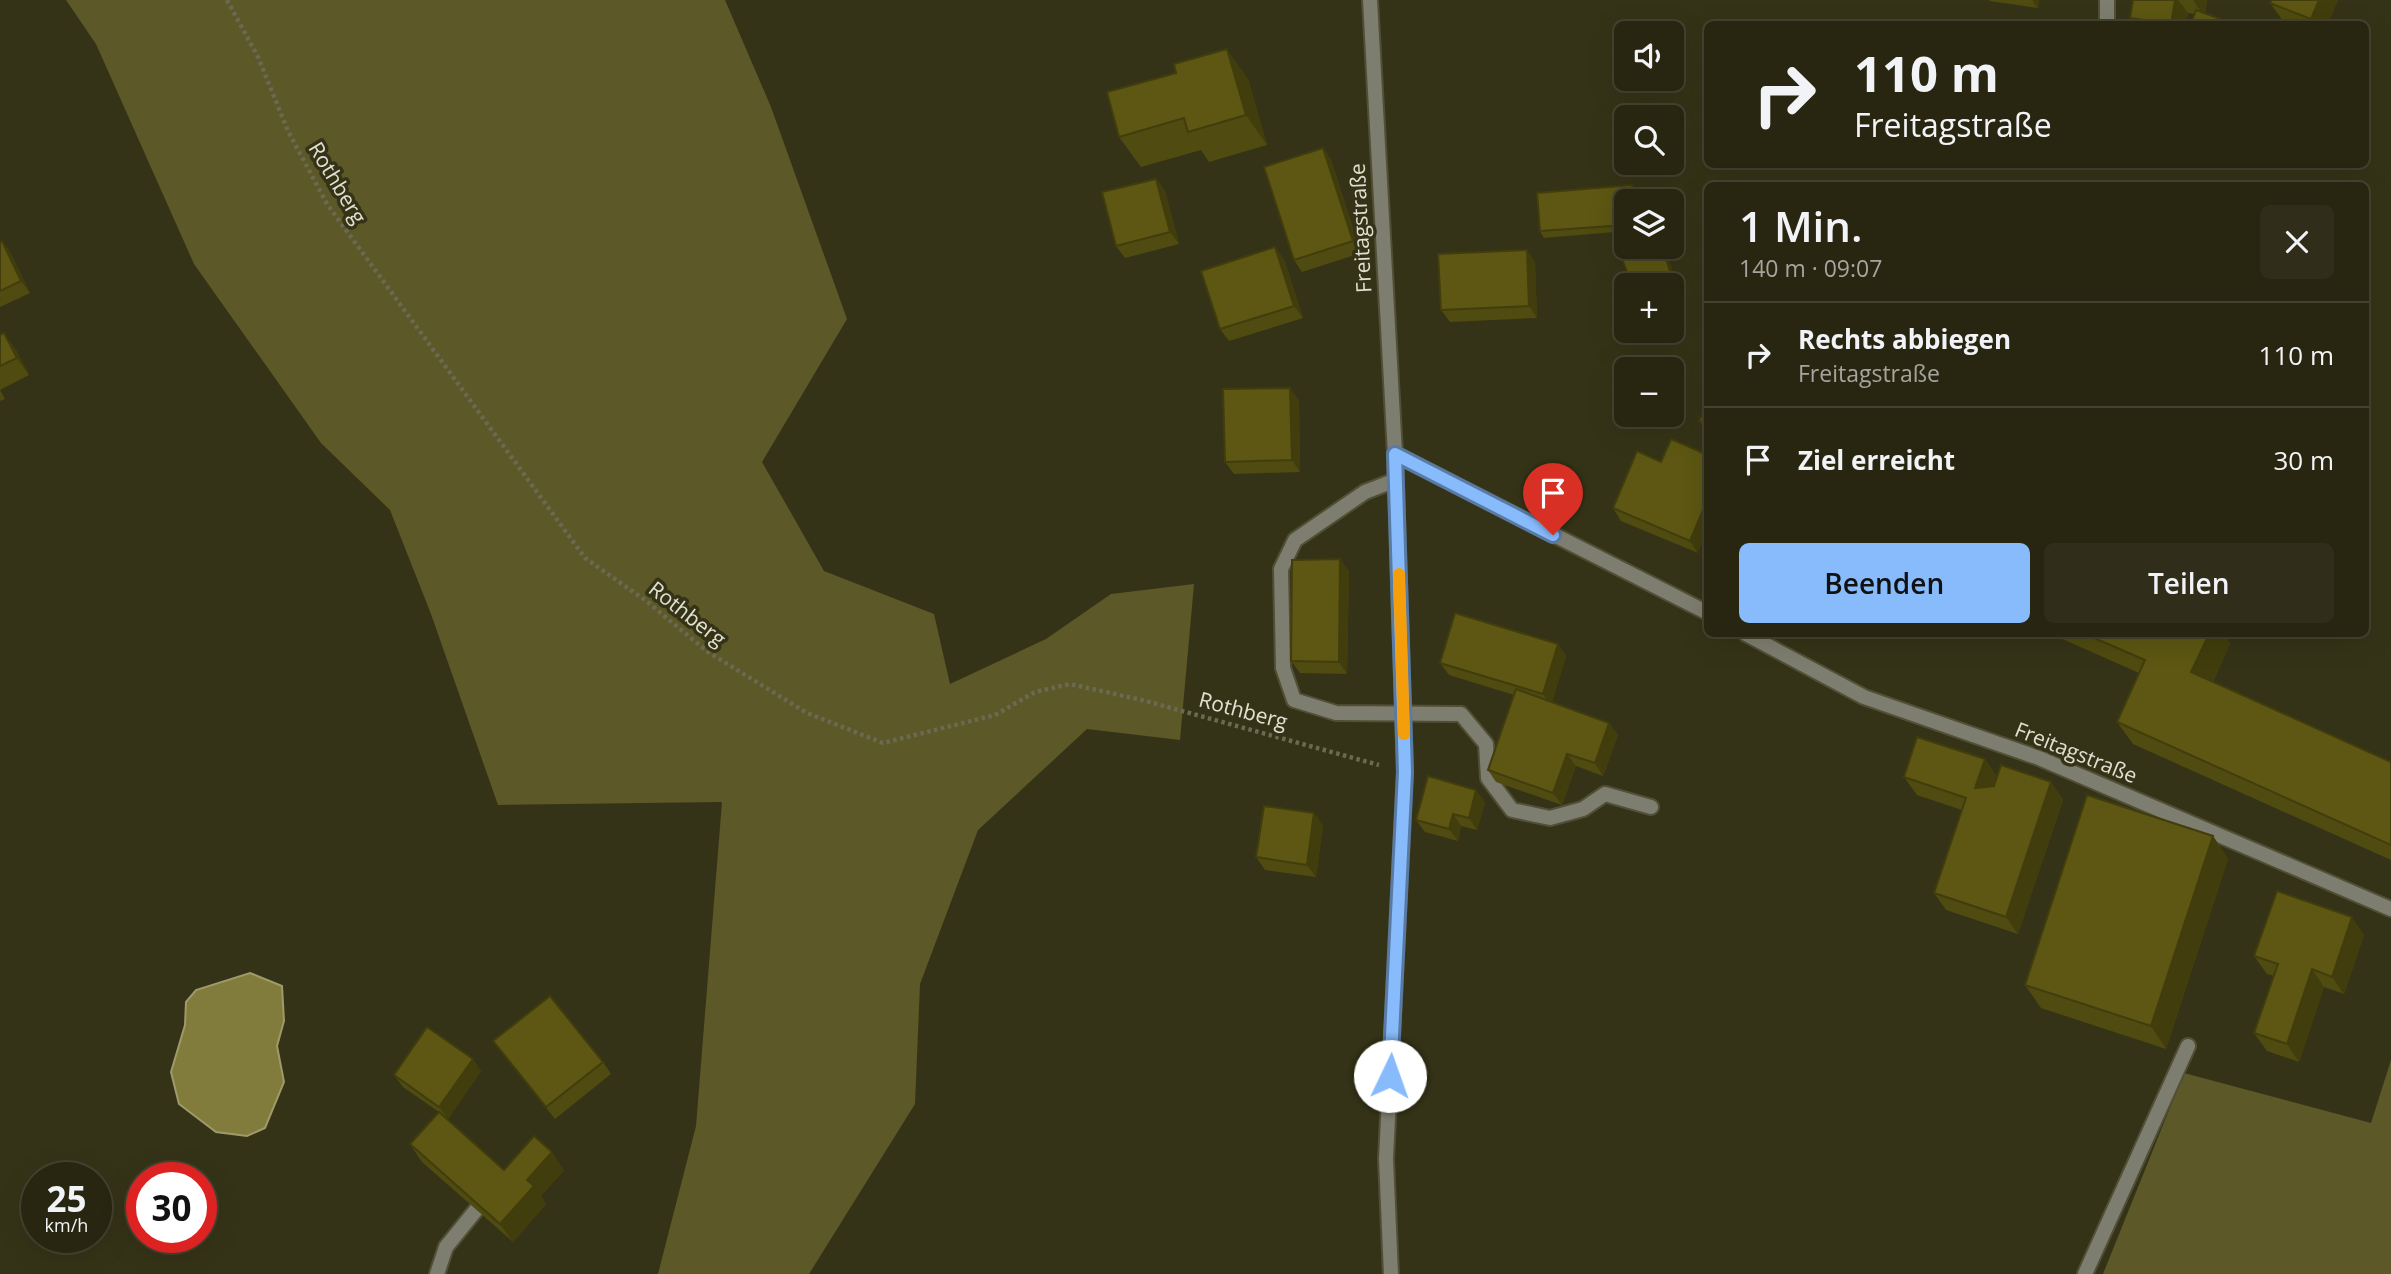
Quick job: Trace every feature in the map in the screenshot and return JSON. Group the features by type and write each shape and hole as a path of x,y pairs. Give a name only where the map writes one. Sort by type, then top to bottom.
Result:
{"street":[{"name":"Freitagstraße","path":"1370,0 1395,454 1405,772 1386,1159 1391,1274"},
{"path":"2106,21 2107,0"},
{"path":"1395,454 1704,607"},
{"path":"1396,480 1365,492 1295,540 1281,569 1283,668 1294,700 1336,713 1461,714 1486,744 1488,778 1512,810 1550,818 1583,809 1605,794 1651,807"},
{"name":"Freitagstraße","path":"1752,637 1864,697 2039,758 2391,909"},
{"path":"2085,1274 2188,1045"},
{"path":"437,1274 446,1247 476,1210"}],"path":[{"name":"Rothberg","path":"228,0 258,57 288,131 327,204 584,558 645,600 708,652 807,713 883,743 995,715 1035,692 1070,684 1142,700 1405,772"}],"shaded area":[{"path":"66,0 725,0 771,107 847,319 762,462 824,571 934,614 950,684 1046,639 1111,594 1194,584 1180,740 1087,729 978,830 920,984 915,1104 809,1274 658,1274 696,1126 722,802 498,805 431,614 390,510 321,443 194,264 96,44"},
{"path":"250,973 282,986 284,1021 277,1046 284,1082 265,1128 247,1136 216,1132 179,1104 171,1072 185,1025 186,1002 196,990"},
{"path":"2391,1060 2391,1274 2103,1274 2184,1073 2371,1123"}],"building":[{"path":"2133,0 2175,0 2172,21 2130,18"},
{"path":"2272,0 2319,0 2311,19 2270,3"},
{"path":"2196,10 2226,21 2192,21"},
{"path":"1227,49 1246,115 1188,132 1184,118 1119,137 1107,92 1176,73 1174,64"},
{"path":"1323,148 1353,241 1294,260 1264,167"},
{"path":"1156,179 1170,232 1116,246 1102,192"},
{"path":"1632,185 1632,189 1614,189 1614,226 1540,231 1537,193"},
{"path":"2,241 21,281 0,291 0,243"},
{"path":"1275,247 1294,306 1220,329 1201,271"},
{"path":"1527,250 1529,306 1441,310 1438,254"},
{"path":"1622,259 1666,259 1671,273 1627,273"},
{"path":"4,333 17,358 0,366 0,335"},
{"path":"1290,388 1292,460 1225,462 1223,389"},
{"path":"1704,410 1704,423 1699,421"},
{"path":"1671,439 1704,453 1704,508 1690,541 1613,508 1637,451 1661,462"},
{"path":"1340,559 1339,662 1291,661 1292,560"},
{"path":"1455,613 1558,644 1543,694 1440,663"},
{"path":"2092,637 2208,637 2191,672 2391,762 2391,845 2117,722 2145,660"},
{"path":"1516,689 1609,723 1595,763 1567,754 1553,793 1488,770"},
{"path":"1917,737 1985,759 1975,788 1994,786 2001,765 2051,782 2006,917 1934,893 1966,798 1904,777"},
{"path":"1428,776 1476,790 1469,818 1453,814 1449,829 1416,820"},
{"path":"2087,795 2213,836 2151,1026 2025,985"},
{"path":"1264,806 1314,813 1307,865 1256,857"},
{"path":"2277,891 2352,917 2332,977 2312,969 2287,1044 2254,1033 2278,964 2254,956"},
{"path":"550,996 603,1062 546,1107 493,1041"},
{"path":"427,1027 473,1059 439,1107 394,1075"},
{"path":"439,1112 504,1170 534,1136 552,1152 527,1180 534,1186 500,1224 410,1144"}],"slow traffic":[{"path":"1399,574 1404,734"}],"route":[{"path":"1390,1076 1405,772 1395,454 1553,535"}]}
